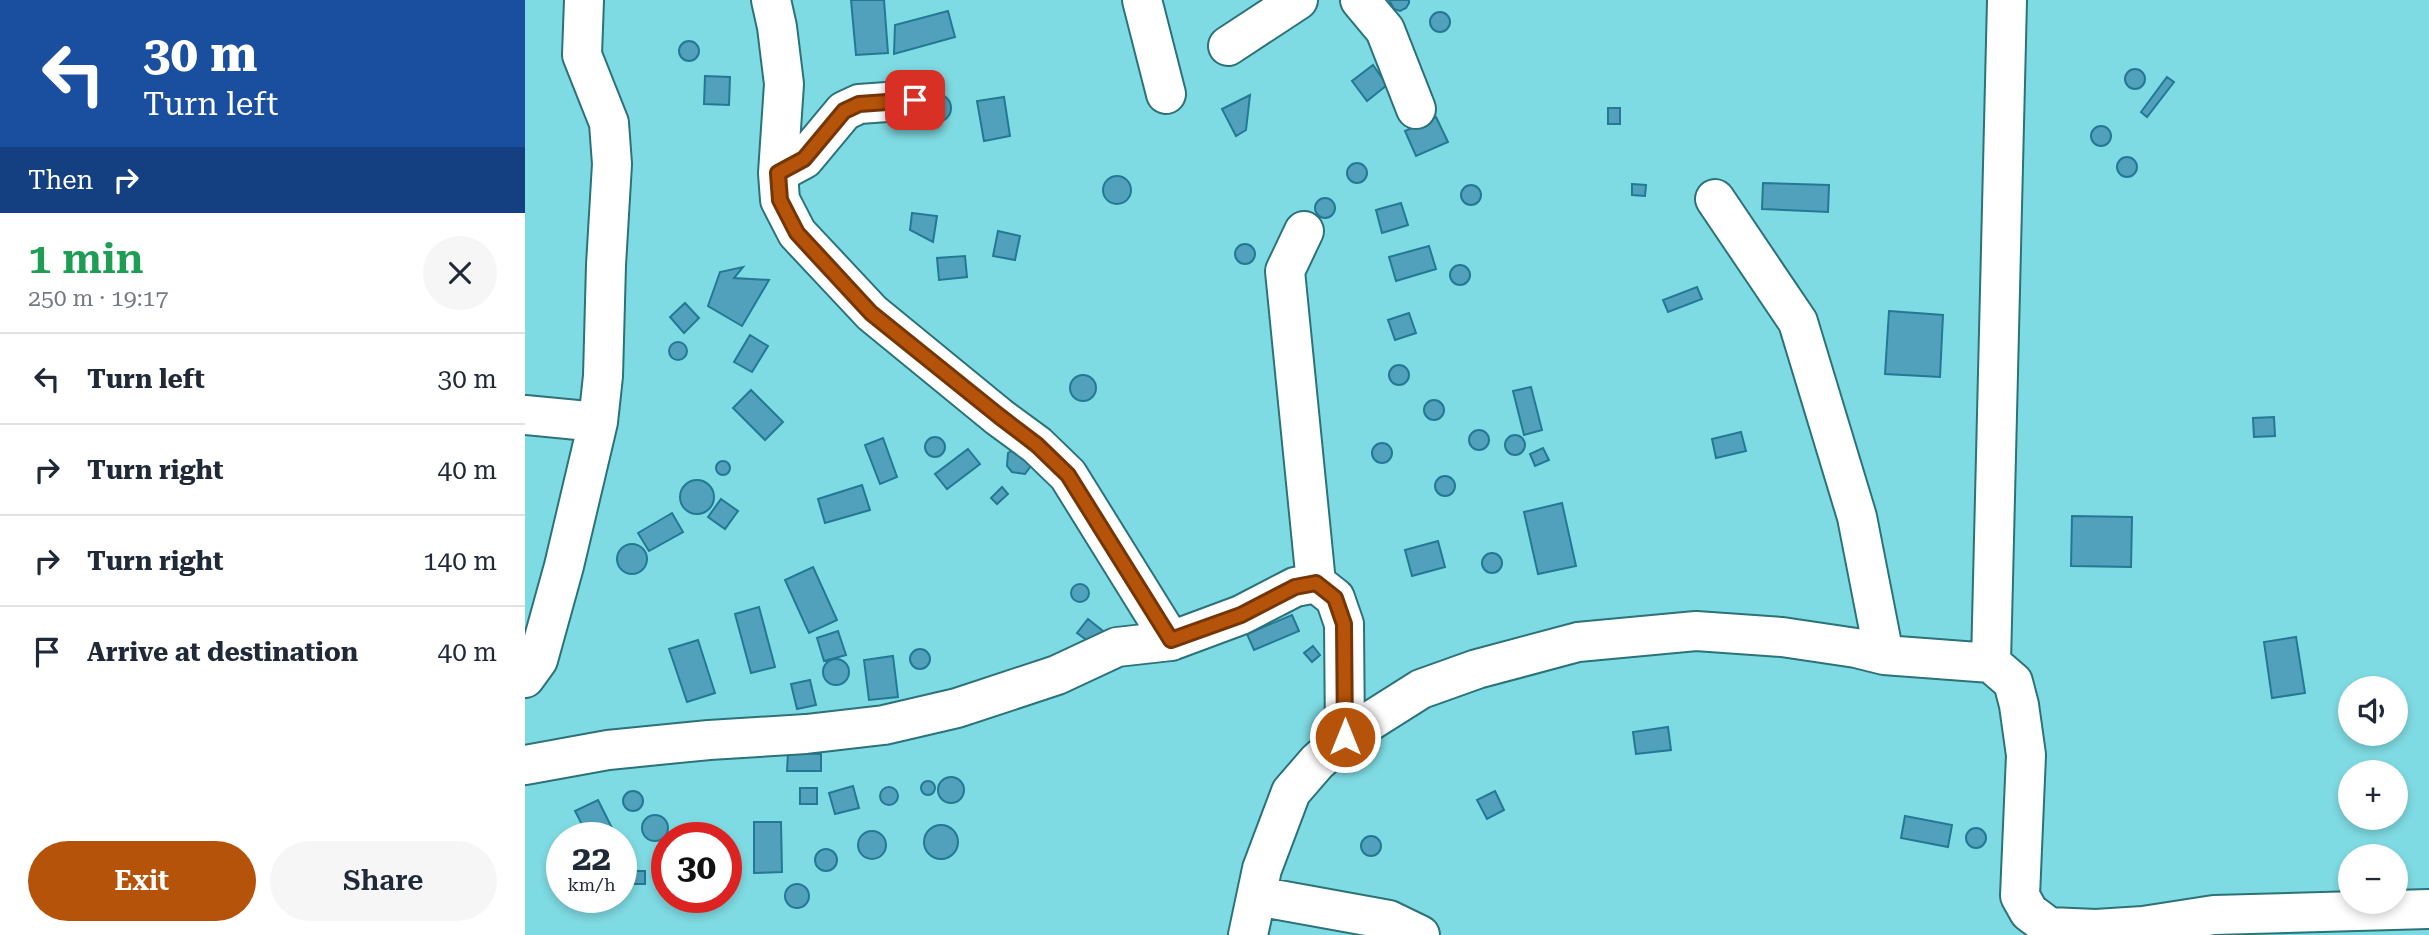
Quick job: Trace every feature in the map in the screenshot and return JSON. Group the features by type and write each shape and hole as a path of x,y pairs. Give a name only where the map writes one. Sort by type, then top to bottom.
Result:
{"street":[{"path":"525,678 538,660 564,566 598,422 603,376 605,265 612,164 609,123 582,55 584,0"},
{"path":"771,0 784,84 778,173 780,200 797,233 871,313 1037,445 1068,475 1171,640"},
{"path":"1142,0 1166,94"},
{"path":"1229,46 1298,0"},
{"path":"1360,0 1385,30 1416,109"},
{"path":"1991,663 2007,0"},
{"path":"778,173 804,159 844,111 859,104 915,100"},
{"path":"1715,199 1798,322 1857,517 1884,655"},
{"path":"1304,231 1285,271 1316,583 1335,598 1344,624 1345,737"},
{"path":"525,415 598,422"},
{"path":"525,765 620,749 884,725 957,709 1057,675 1117,647 1171,640 1241,615 1295,587 1316,583"},
{"path":"1248,935 1262,869 1291,792 1317,762 1345,737 1421,689 1477,669 1578,642 1696,631 1781,637 1884,655 1991,663 2013,682 2026,755 2021,896 2008,935"},
{"path":"1257,896 1389,920 1420,935"},
{"path":"2021,896 2029,912 2049,927 2084,929 2143,926 2214,915 2429,909"}],"building":[{"path":"851,0 884,0 888,53 856,55"},
{"path":"1389,0 1409,0 1409,3 1400,11 1394,9"},
{"path":"948,11 955,37 894,54 895,25"},
{"path":"1440,12 1447,15 1450,22 1447,29 1440,32 1433,29 1430,22 1433,15"},
{"path":"685,41 693,41 699,51 693,61 685,61 679,55 679,47"},
{"path":"1373,65 1387,85 1367,101 1352,81"},
{"path":"2135,69 2142,72 2145,79 2142,86 2135,89 2128,86 2125,79 2128,72"},
{"path":"705,76 730,77 729,105 704,104"},
{"path":"2167,77 2174,82 2147,117 2141,112"},
{"path":"937,94 947,98 951,108 947,118 937,122 927,118 923,108 927,98"},
{"path":"1250,95 1246,130 1236,136 1222,109"},
{"path":"1004,97 1010,136 984,141 977,101"},
{"path":"1608,108 1620,108 1620,124 1608,124"},
{"path":"1436,117 1448,142 1416,156 1405,131"},
{"path":"2101,126 2108,129 2111,136 2108,143 2101,146 2094,143 2091,136 2094,129"},
{"path":"2127,157 2134,160 2137,167 2134,174 2127,177 2120,174 2117,167 2120,160"},
{"path":"1357,163 1364,166 1367,173 1364,180 1357,183 1350,180 1347,173 1350,166"},
{"path":"1117,176 1127,180 1131,190 1127,200 1117,204 1107,200 1103,190 1107,180"},
{"path":"1763,183 1829,185 1828,212 1762,209"},
{"path":"1632,184 1646,185 1645,196 1632,195"},
{"path":"1471,185 1478,188 1481,195 1478,202 1471,205 1464,202 1461,195 1464,188"},
{"path":"1325,198 1332,201 1335,208 1332,215 1325,218 1318,215 1315,208 1318,201"},
{"path":"1401,203 1408,225 1382,233 1376,210"},
{"path":"912,213 937,216 933,242 910,230"},
{"path":"998,231 1020,236 1015,260 993,256"},
{"path":"1245,244 1252,247 1255,254 1252,261 1245,264 1238,261 1235,254 1238,247"},
{"path":"1429,246 1436,269 1396,281 1389,257"},
{"path":"965,256 967,277 939,280 937,258"},
{"path":"1460,265 1467,268 1470,275 1467,282 1460,285 1453,282 1450,275 1453,268"},
{"path":"743,267 734,278 769,280 742,326 708,306 720,272"},
{"path":"1697,287 1702,299 1668,312 1663,300"},
{"path":"685,303 699,318 684,333 670,317"},
{"path":"1889,311 1943,315 1940,377 1885,374"},
{"path":"1409,313 1416,333 1395,340 1388,320"},
{"path":"750,335 768,346 752,372 734,362"},
{"path":"678,342 684,345 687,351 684,357 678,360 672,357 669,351 672,345"},
{"path":"1399,365 1406,368 1409,375 1406,382 1399,385 1392,382 1389,375 1392,368"},
{"path":"1083,375 1092,379 1096,388 1092,397 1083,401 1074,397 1070,388 1074,379"},
{"path":"1531,387 1542,430 1524,435 1513,391"},
{"path":"751,390 783,422 765,440 733,408"},
{"path":"1434,400 1441,403 1444,410 1441,417 1434,420 1427,417 1424,410 1427,403"},
{"path":"2274,417 2275,436 2254,437 2253,418"},
{"path":"1479,430 1486,433 1489,440 1486,447 1479,450 1472,447 1469,440 1472,433"},
{"path":"1741,432 1746,451 1716,458 1712,439"},
{"path":"1515,435 1522,438 1525,445 1522,452 1515,455 1508,452 1505,445 1508,438"},
{"path":"935,437 942,440 945,447 942,454 935,457 928,454 925,447 928,440"},
{"path":"883,438 897,477 880,484 865,445"},
{"path":"1382,443 1389,446 1392,453 1389,460 1382,463 1375,460 1372,453 1375,446"},
{"path":"1016,448 1033,463 1025,474 1012,472 1007,466 1008,453"},
{"path":"1543,448 1549,460 1535,466 1530,454"},
{"path":"968,449 980,464 947,489 935,474"},
{"path":"723,461 728,463 728,473 723,475 718,473 716,468 718,463"},
{"path":"1445,476 1452,479 1455,486 1452,493 1445,496 1438,493 1435,486 1438,479"},
{"path":"697,480 709,485 714,497 709,509 697,514 685,509 680,497 685,485"},
{"path":"862,485 870,510 825,523 818,499"},
{"path":"1002,487 1008,494 997,504 991,498"},
{"path":"721,499 738,511 725,529 708,517"},
{"path":"1562,503 1576,566 1538,574 1524,512"},
{"path":"672,513 683,532 649,551 638,533"},
{"path":"2072,516 2132,517 2131,567 2071,566"},
{"path":"1438,541 1445,567 1412,576 1405,550"},
{"path":"632,544 643,548 647,559 643,570 632,574 621,570 617,559 621,548"},
{"path":"1492,553 1499,556 1502,563 1499,570 1492,573 1485,570 1482,563 1485,556"},
{"path":"813,567 837,620 809,633 785,580"},
{"path":"1080,584 1088,589 1089,593 1084,601 1080,602 1072,597 1071,593 1076,585"},
{"path":"759,607 775,667 751,673 735,614"},
{"path":"1292,615 1299,631 1254,650 1247,634"},
{"path":"1088,619 1103,631 1092,644 1077,633"},
{"path":"838,631 846,655 824,661 817,638"},
{"path":"2296,637 2305,693 2272,698 2264,642"},
{"path":"698,640 715,693 687,702 669,649"},
{"path":"1313,646 1320,655 1312,662 1304,653"},
{"path":"920,649 927,652 930,659 927,666 920,669 913,666 910,659 913,652"},
{"path":"893,656 898,697 869,700 864,660"},
{"path":"836,659 845,663 849,672 845,681 836,685 827,681 823,672 827,663"},
{"path":"810,680 816,705 797,709 791,684"},
{"path":"1668,727 1671,750 1636,754 1633,732"},
{"path":"788,753 821,754 821,771 787,771"},
{"path":"951,777 960,781 964,790 960,799 951,803 942,799 938,790 942,781"},
{"path":"925,781 931,781 935,788 931,795 925,795 921,791 921,785"},
{"path":"853,786 859,808 835,814 829,793"},
{"path":"889,787 895,790 898,796 895,802 889,805 883,802 880,796 883,790"},
{"path":"800,788 817,788 817,804 800,804"},
{"path":"633,791 640,794 643,801 640,808 633,811 626,808 623,801 626,794"},
{"path":"1495,791 1504,810 1487,819 1477,800"},
{"path":"598,800 609,822 581,822 575,811"},
{"path":"655,815 666,822 651,822 651,840 646,837 642,828 646,819"},
{"path":"1905,816 1952,825 1948,847 1901,838"},
{"path":"754,822 781,822 782,872 754,873"},
{"path":"941,825 953,830 958,842 953,854 941,859 929,854 924,842 929,830"},
{"path":"1976,828 1983,831 1986,838 1983,845 1976,848 1969,845 1966,838 1969,831"},
{"path":"872,831 882,835 886,845 882,855 872,859 862,855 858,845 862,835"},
{"path":"1371,836 1378,839 1381,846 1378,853 1371,856 1364,853 1361,846 1364,839"},
{"path":"826,849 834,852 837,860 834,868 826,871 818,868 815,860 818,852"},
{"path":"637,871 645,871 645,884 637,884"},
{"path":"797,884 805,888 809,896 805,904 797,908 789,904 785,896 789,888"}],"route":[{"path":"915,100 859,104 844,111 804,159 778,173 780,200 797,233 871,313 1037,445 1068,475 1171,640 1241,615 1295,587 1316,583 1335,598 1344,624 1345,737"}]}
